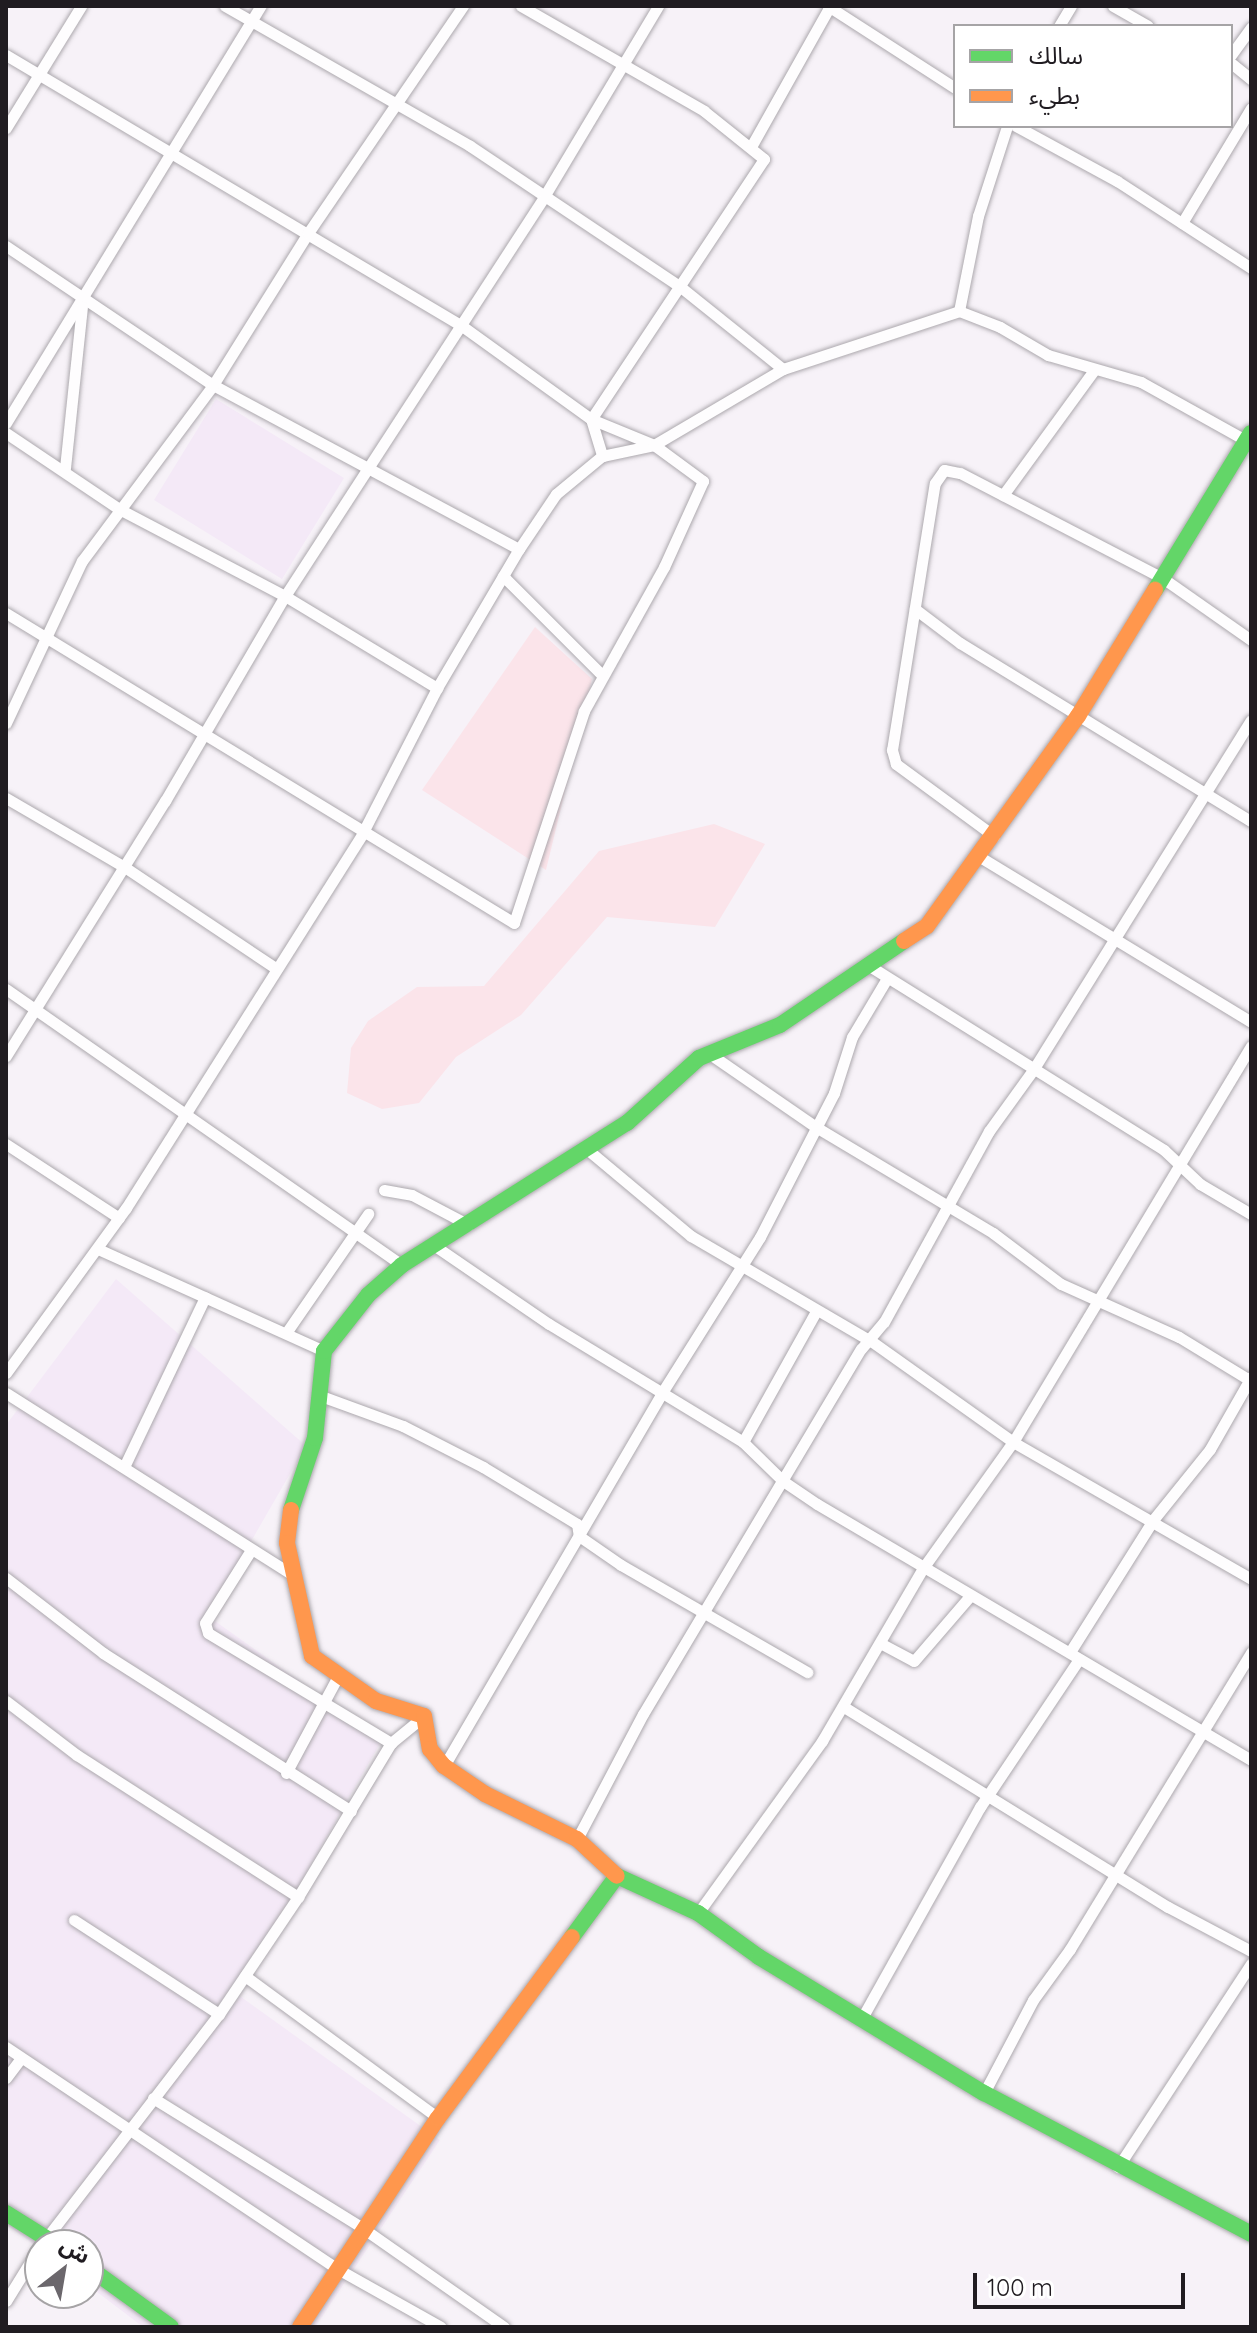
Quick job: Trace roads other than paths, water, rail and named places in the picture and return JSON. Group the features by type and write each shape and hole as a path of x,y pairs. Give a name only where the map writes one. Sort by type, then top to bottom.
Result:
{"street":[{"path":"6,128 81,6"},
{"path":"225,6 399,102 545,195 678,285 783,369"},
{"path":"6,423 261,6"},
{"path":"6,723 49,641 82,561 213,385 308,233 463,6"},
{"path":"521,6 704,111 752,145 764,159 591,419 602,456"},
{"path":"6,1056 285,596 545,195 619,64 658,6"},
{"path":"752,145 829,6 953,87"},
{"path":"1060,24 1071,6"},
{"path":"1113,6 1144,24"},
{"path":"1233,52 1251,27"},
{"path":"6,55 462,326 591,419 654,445 703,481 664,567 602,675 571,745 544,844 514,923 362,834 6,613"},
{"path":"1233,65 1251,79"},
{"path":"1182,223 1251,108"},
{"path":"959,311 978,216 1006,128"},
{"path":"1019,128 1182,223 1251,268"},
{"path":"6,246 82,302 213,385 519,549"},
{"path":"65,468 82,302"},
{"path":"6,1373 119,1218 362,834 437,688 519,549 556,494 602,456 654,445 783,369 959,311 1000,327 1048,355 1141,382 1248,445 1161,577 1078,716 980,857 927,926 780,1025 710,1054 588,1150 402,1265 368,1295 324,1351 315,1438 288,1522 293,1575 308,1648 317,1663 376,1701 424,1716"},
{"path":"1003,495 1094,370"},
{"path":"6,433 65,468 119,509 285,596 437,688"},
{"path":"994,836 893,758 939,475 950,469 1161,577 1251,640"},
{"path":"503,576 602,675"},
{"path":"915,609 1078,716 1210,792 1251,821"},
{"path":"577,1839 703,1615 861,1349 871,1341 989,1131 1033,1070 1112,936 1210,792 1251,720"},
{"path":"6,798 123,866 277,969"},
{"path":"980,857 1251,1022"},
{"path":"868,965 886,980 1164,1150 1180,1168 1251,1214"},
{"path":"444,1766 489,1683 663,1391 742,1266 834,1093 852,1037 886,980"},
{"path":"6,989 184,1117 402,1265"},
{"path":"698,1913 844,1707 923,1568 1013,1442 1251,1046"},
{"path":"710,1054 816,1127 1094,1303 1179,1337 1250,1379 1210,1449 1153,1520 1075,1656 989,1794 862,2018"},
{"path":"6,1144 119,1218"},
{"path":"588,1150 691,1236 815,1313 871,1341 1013,1442 1251,1579"},
{"path":"384,1190 412,1195 469,1225"},
{"path":"286,1333 368,1214"},
{"path":"435,1246 549,1324 743,1442 783,1481 969,1597 1251,1760"},
{"path":"98,1249 324,1351"},
{"path":"124,1467 205,1297"},
{"path":"743,1442 815,1313"},
{"path":"6,1393 293,1575"},
{"path":"321,1396 445,1446 577,1524 579,1536 703,1615 807,1672"},
{"path":"251,1550 205,1627 323,1704 391,1743"},
{"path":"6,1578 103,1653 286,1773 351,1811"},
{"path":"880,1643 914,1661 969,1597"},
{"path":"984,2093 1033,2000 1206,1732 1251,1652"},
{"path":"286,1773 338,1676"},
{"path":"6,1701 102,1772 298,1897"},
{"path":"844,1707 1251,1951"},
{"path":"424,1716 430,1749 444,1766 485,1794 577,1839 617,1876 698,1913 759,1957 984,2093 1118,2167 1251,2234"},
{"path":"56,2229 127,2129 219,2014 298,1897 391,1743 424,1716"},
{"path":"300,2327 336,2268 438,2118 617,1876"},
{"path":"74,1920 219,2014"},
{"path":"1118,2167 1251,1964"},
{"path":"245,1976 438,2118"},
{"path":"6,2047 336,2268 441,2327"},
{"path":"6,2078 21,2058"},
{"path":"153,2098 364,2229 504,2327"},
{"path":"6,2213 27,2229"},
{"path":"6,2301 24,2275"},
{"path":"104,2279 171,2327"}]}
